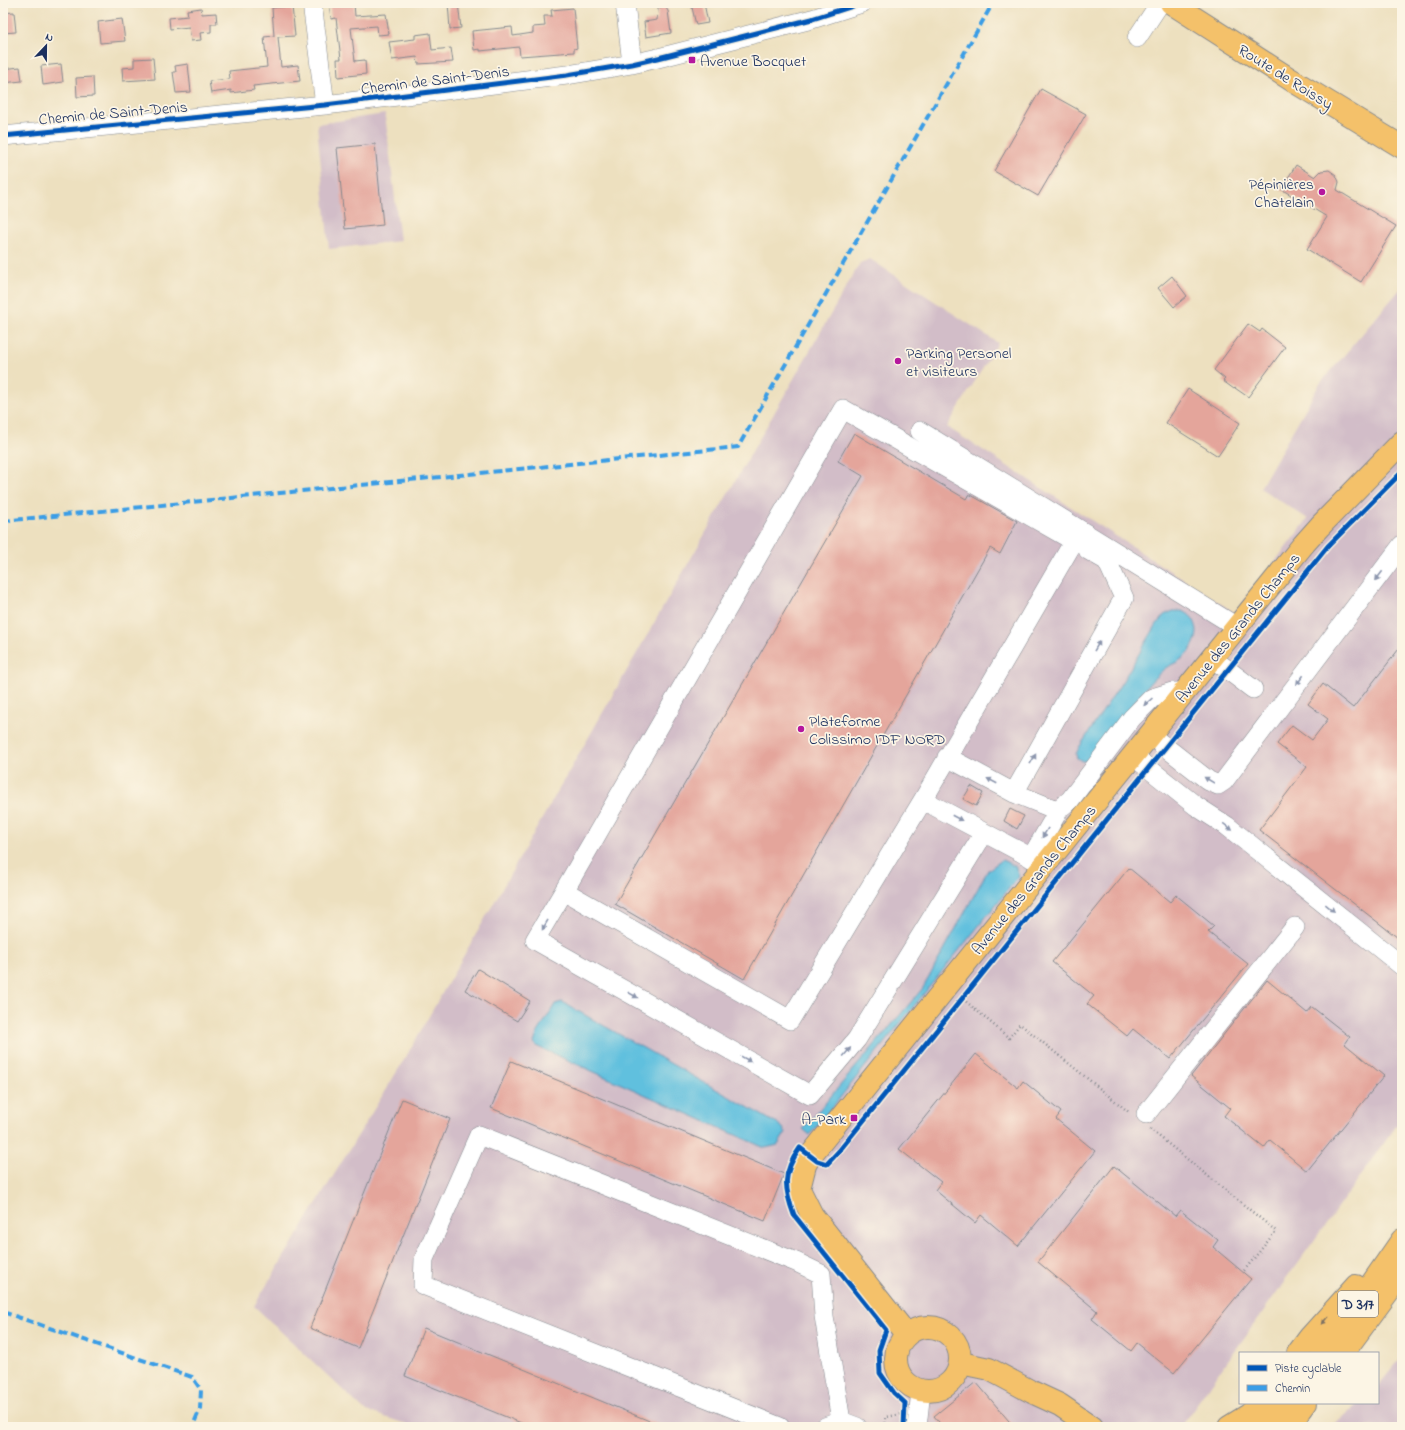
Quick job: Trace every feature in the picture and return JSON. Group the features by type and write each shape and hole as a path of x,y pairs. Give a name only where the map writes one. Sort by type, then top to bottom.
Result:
{"main road":[{"name":"Route de Roissy","path":"1171,3 1290,79 1402,147"},
{"name":"Avenue des Grands Champs","path":"907,1335 812,1215 799,1189 805,1165 810,1156 1038,861 1133,756 1320,526 1402,442"},
{"path":"1299,1352 1310,1337 1369,1272 1397,1247"},
{"name":"D 317","path":"1323,1352 1397,1247"},
{"name":"D 317","path":"1344,1352 1402,1273"},
{"path":"929,1327 944,1331 955,1341 961,1363 959,1371 950,1384 936,1391 921,1391 913,1388 902,1378 896,1363 898,1348 907,1335 921,1328 929,1327"},
{"path":"961,1363 989,1369 1060,1405 1092,1427"},
{"path":"1032,1392 1041,1405 1070,1427"},
{"path":"1229,1427 1250,1414 1258,1404"},
{"path":"1265,1427 1283,1404"},
{"path":"1287,1427 1304,1404"}],"street":[{"path":"312,3 324,105"},
{"path":"625,3 632,64"},
{"name":"Chemin de Saint-Denis","path":"3,136 324,105 567,75 632,64 812,19 862,3"},
{"path":"1137,38 1160,3"},
{"path":"984,833 857,1039 810,1095 536,940 843,409 1107,561 1124,598 1014,793"},
{"path":"920,431 1237,627"},
{"path":"564,891 790,1020 923,800 1074,541"},
{"path":"1150,735 1209,781 1218,785 1224,781 1402,545"},
{"path":"1212,658 1253,689"},
{"path":"923,800 1038,861 1060,808 1070,800 1132,718 1152,698 1172,692 1184,692"},
{"path":"1133,756 1196,806 1227,826 1402,966"},
{"path":"947,757 1014,793 1054,809 1060,808"},
{"path":"1146,1114 1295,927"},
{"path":"780,1427 423,1285 424,1259 479,1135 789,1259 821,1274 824,1316 841,1425"},
{"path":"908,1417 921,1391"}],"path":[{"path":"958,1005 967,993"},
{"path":"886,1427 886,1417 908,1417"}],"shaded area":[{"path":"385,114 400,241 329,249 317,124"},
{"path":"870,259 998,343 947,427 1235,613 1308,519 1260,488 1319,385 1402,287 1402,1118 1180,1427 415,1427 364,1410 254,1306 404,1060 860,263"},
{"path":"1402,1357 1402,1427 1332,1427 1358,1404 1379,1404 1379,1385"}],"water":[{"path":"1173,611 1182,611 1186,613 1195,623 1197,632 1191,649 1182,659 1166,668 1153,679 1088,761 1082,761 1077,758 1076,754 1080,746 1122,682 1157,624 1164,615"},
{"path":"1002,860 1015,866 1019,876 810,1135 803,1129 923,988 988,870"},
{"path":"562,1002 781,1126 786,1132 778,1145 765,1148 538,1047 534,1043 537,1034 555,1004"}],"building":[{"path":"329,3 354,3 355,16 386,14 389,34 378,35 377,26 351,28 355,61 365,60 366,74 338,77 337,59 341,59 336,18 331,19"},
{"path":"448,3 458,3 461,28 450,29"},
{"path":"691,3 704,3 708,23 696,25"},
{"path":"664,5 668,11 671,33 646,37 644,22 657,20 658,9"},
{"path":"292,6 295,36 278,37 281,67 298,65 300,81 253,86 254,90 231,93 231,90 211,93 209,81 230,79 229,71 267,67 264,37 274,36 272,8"},
{"path":"201,8 202,14 216,13 217,24 211,24 211,32 200,33 201,40 191,41 189,27 170,29 169,18 188,16 187,10"},
{"path":"573,8 577,48 574,49 574,52 520,56 519,47 480,51 480,49 474,50 472,31 512,27 513,36 533,33 533,27 545,26 544,16 552,16 551,10"},
{"path":"14,12 16,32 3,33 3,13"},
{"path":"122,19 125,41 100,43 98,22"},
{"path":"430,33 432,50 451,48 453,62 418,64 417,57 392,60 389,42 415,39 415,35"},
{"path":"153,58 155,79 123,81 122,68 134,67 134,59"},
{"path":"61,64 63,82 43,85 41,66"},
{"path":"188,64 191,92 176,93 173,72 176,72 175,66"},
{"path":"20,67 22,81 3,83 3,69"},
{"path":"93,77 94,96 77,97 76,78"},
{"path":"1041,89 1086,114 1038,196 994,171"},
{"path":"375,144 383,225 345,229 337,148"},
{"path":"1296,165 1315,177 1321,171 1329,170 1336,175 1339,182 1337,190 1396,226 1361,282 1307,249 1327,217 1281,189"},
{"path":"1172,276 1187,296 1174,307 1158,288"},
{"path":"1248,324 1260,332 1262,329 1285,347 1248,397 1223,381 1225,379 1214,370"},
{"path":"1188,389 1240,423 1218,456 1166,423"},
{"name":"Plateforme Colissimo IDF NORD","path":"854,433 966,499 969,494 1017,521 1000,554 990,548 744,979 615,904 863,476 838,461"},
{"path":"1402,645 1402,941 1259,830 1307,767 1277,744 1292,725 1312,740 1328,719 1308,704 1323,684 1353,708"},
{"path":"971,786 983,793 976,806 963,799"},
{"path":"1010,809 1024,816 1017,829 1004,821"},
{"path":"1129,868 1170,902 1176,895 1214,926 1208,932 1248,964 1170,1059 1133,1029 1127,1036 1087,1004 1094,996 1052,962"},
{"path":"478,969 530,1001 517,1021 465,990"},
{"path":"1267,980 1307,1013 1312,1007 1350,1037 1345,1044 1384,1076 1307,1171 1270,1140 1264,1148 1224,1116 1230,1108 1191,1076"},
{"path":"976,1054 1018,1088 1023,1081 1061,1112 1056,1119 1095,1151 1018,1246 981,1215 975,1223 935,1190 941,1182 899,1149"},
{"path":"511,1061 784,1174 765,1221 491,1108"},
{"path":"402,1099 450,1119 358,1348 310,1328"},
{"path":"1114,1166 1175,1216 1180,1210 1218,1240 1213,1247 1251,1279 1174,1373 1137,1343 1131,1351 1092,1319 1097,1311 1038,1262"},
{"path":"424,1328 664,1427 531,1427 405,1376"},
{"path":"976,1382 1014,1427 943,1427 934,1416"}],"marked path":[{"path":"3,521 738,447 993,3"},
{"path":"3,1312 192,1377 201,1390 200,1409 194,1423 197,1427"}],"cycle path":[{"path":"3,136 325,105 567,75 658,58 812,19 862,3"},
{"path":"904,1427 905,1403 894,1393 880,1373 879,1350 886,1330 794,1215 788,1197 786,1181 790,1165 794,1157 800,1148 817,1161 827,1164 839,1151 1328,546 1402,472"}],"place":[{"name":"Avenue Bocquet","path":"692,60"},
{"name":"Pépinières Chatelain","path":"1322,192"},
{"name":"Parking Personel et visiteurs","path":"898,361"},
{"name":"Plateforme Colissimo IDF NORD","path":"801,729"},
{"name":"A-Park","path":"854,1118"}]}
